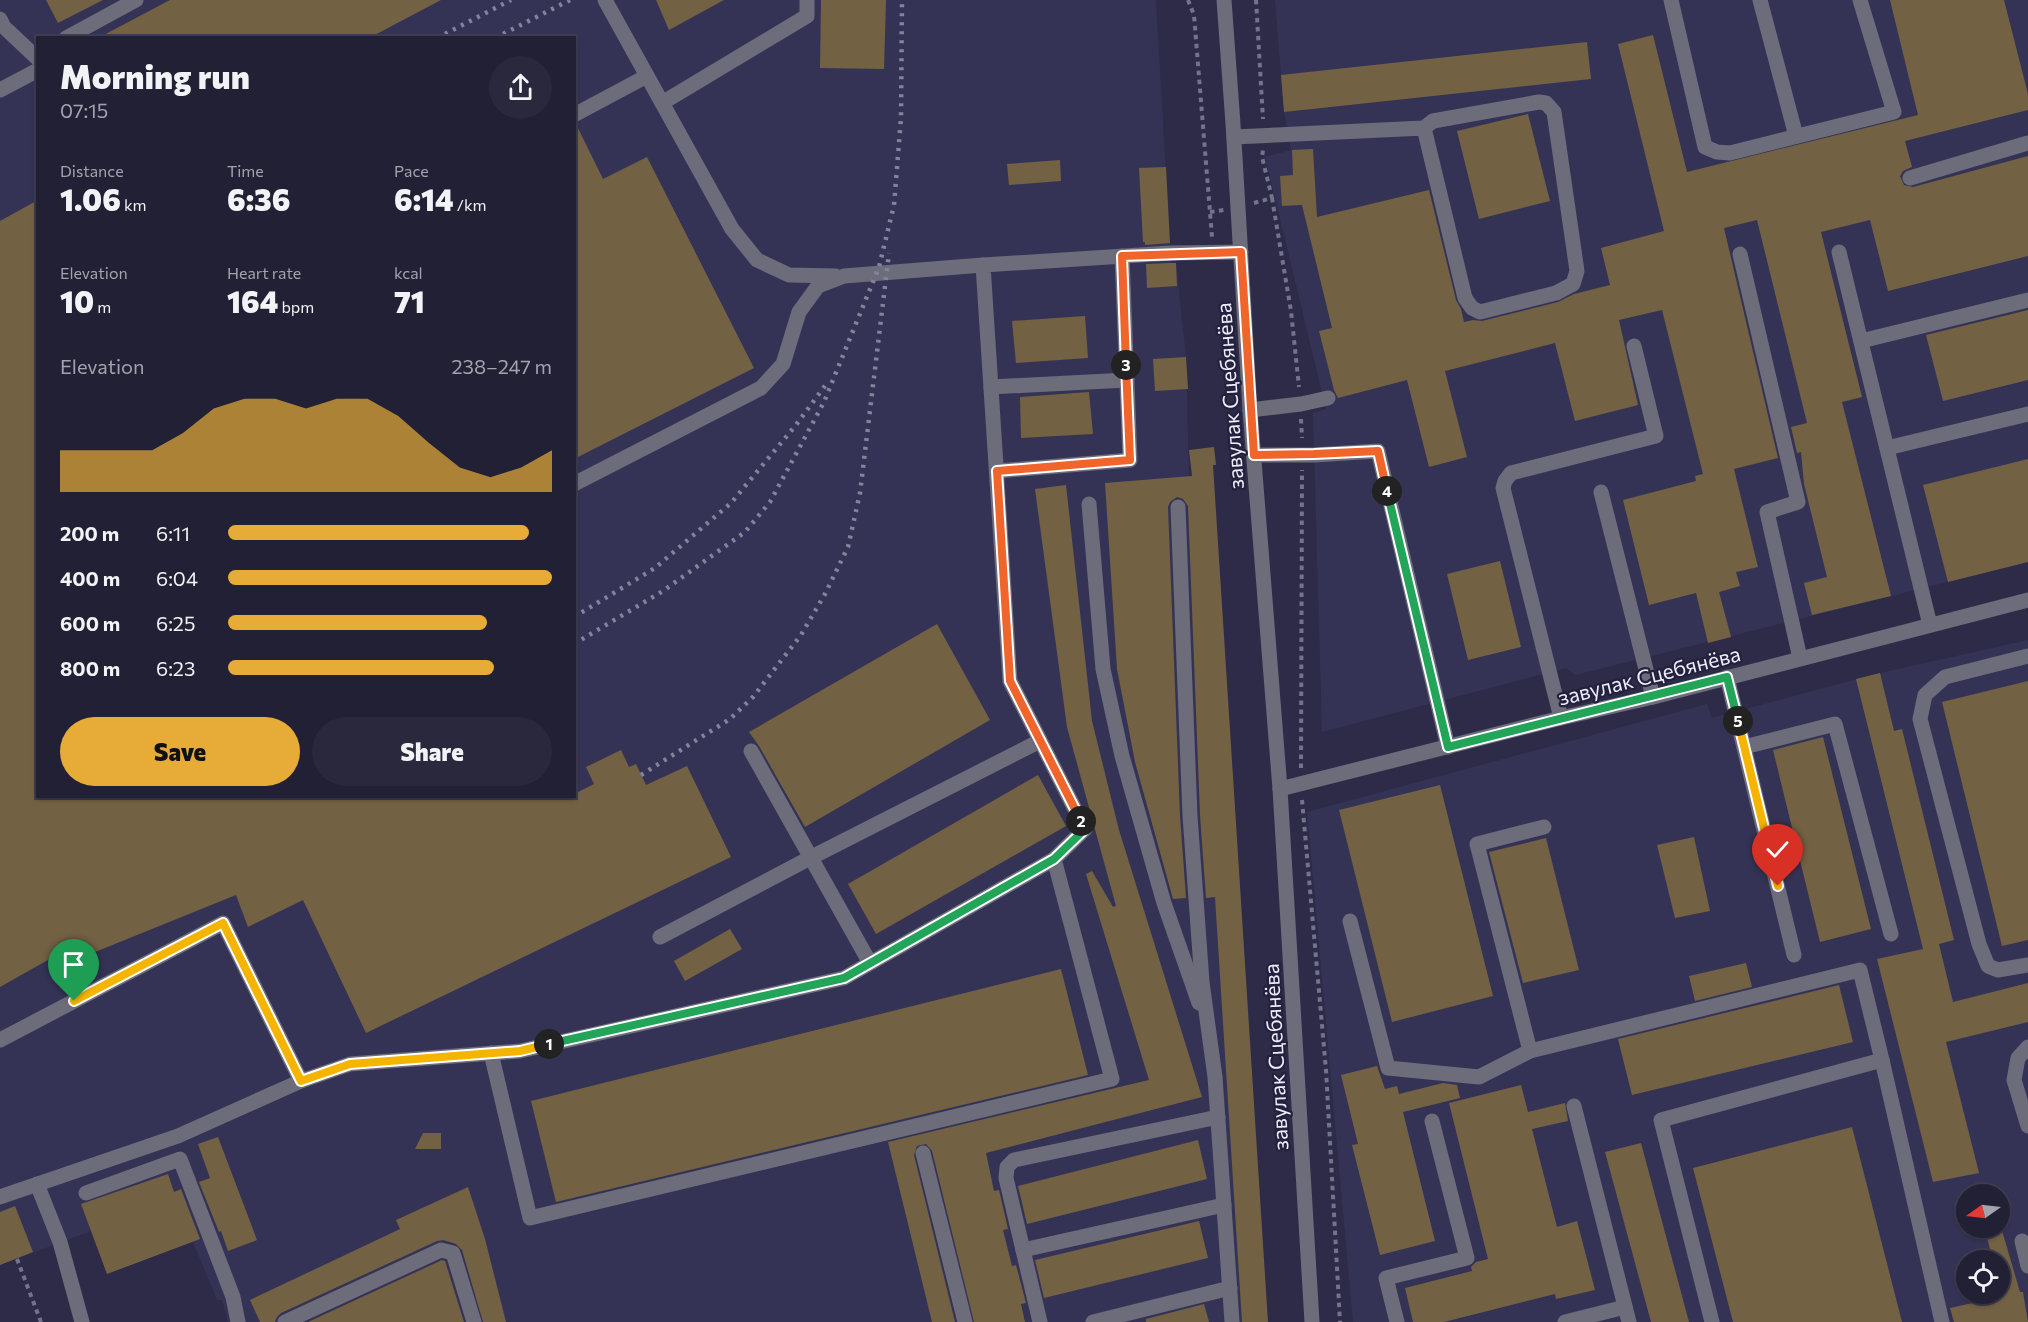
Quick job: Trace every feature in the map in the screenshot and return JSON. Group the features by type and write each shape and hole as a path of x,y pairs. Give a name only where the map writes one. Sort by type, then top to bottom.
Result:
{"street":[{"path":"70,36 136,0"},
{"path":"605,0 732,229 757,260 789,275 844,276 1122,256 1241,252"},
{"path":"662,103 807,16 807,0"},
{"name":"завулак Сцебянёва","path":"1224,0 1250,410 1280,789 1312,1322"},
{"path":"1671,0 1705,147 1717,152 1730,153 1894,112 1860,0"},
{"path":"1760,0 1796,136"},
{"path":"0,20 4,27 36,57"},
{"path":"0,90 36,71"},
{"path":"576,114 647,75"},
{"path":"1234,137 1424,128 1433,121 1539,102 1546,103 1554,112 1577,271 1573,284 1556,293 1480,312 1472,308 1465,298 1424,128"},
{"path":"1910,178 2028,143"},
{"path":"1839,252 1930,625"},
{"path":"1740,254 1798,502 1767,512 1800,658"},
{"path":"997,471 1130,460 1122,256"},
{"path":"0,1197 178,1136 301,1081 350,1064 520,1051 844,978 1054,859 1085,829 1010,681 983,265"},
{"path":"576,483 761,388 783,364 799,312 818,286 844,276"},
{"path":"1861,341 2028,300"},
{"path":"1561,718 1503,488 1511,473 1656,436 1634,346"},
{"path":"991,387 1127,380"},
{"path":"1250,410 1301,404 1328,398"},
{"path":"1887,448 2028,414"},
{"path":"1254,455 1378,451 1448,747"},
{"path":"1601,492 1653,697"},
{"path":"1089,504 1103,669 1122,756 1164,903 1208,1029"},
{"path":"1178,507 1190,816 1208,1029 1215,1077 1232,1322"},
{"name":"завулак Сцебянёва","path":"1280,789 1653,697 2028,600"},
{"path":"2028,656 1945,677 1925,695 1920,719 1979,944 1988,966 1998,970 2028,965"},
{"path":"1727,677 1794,955"},
{"path":"1744,747 1835,724 1891,934"},
{"path":"660,937 1040,741"},
{"path":"751,752 870,963"},
{"path":"1530,1051 1478,844 1544,827"},
{"path":"491,1053 530,1218 1112,1079 1054,859"},
{"path":"1350,921 1388,1068 1479,1077 1530,1051 1860,970 1942,1322"},
{"path":"0,1040 223,923 301,1081"},
{"path":"2028,1047 2018,1058 2014,1080 2028,1126"},
{"path":"1712,1322 1661,1120 1882,1060"},
{"path":"1565,1322 1627,1314 1574,1106"},
{"path":"1040,1322 1006,1178 1007,1167 1014,1160 1218,1117"},
{"path":"1397,1322 1386,1278 1467,1258 1432,1121"},
{"path":"922,1153 965,1322"},
{"path":"86,1193 180,1159 233,1297 238,1322"},
{"path":"37,1184 60,1242 82,1322"},
{"path":"1023,1250 1224,1205"},
{"path":"2022,1241 2028,1266"},
{"path":"285,1322 441,1251 453,1253 474,1322"},
{"path":"1093,1322 1230,1288"}],"path":[{"path":"1188,0 1194,15 1214,252"},
{"path":"1272,198 1291,311 1301,404 1302,817 1326,1070 1340,1322"},
{"path":"17,1259 41,1322"}],"shaded area":[{"path":"0,0 1156,0 1171,263 1176,263 1186,357 1189,476 1268,1322 228,1322 222,1300 217,1300 193,1242 107,1274 91,1231 0,1265"},
{"path":"1275,0 2028,0 2028,562 1575,675 1566,668 1322,732 1313,413 1326,409 1265,157 1291,150 1284,112"},
{"path":"2028,640 2028,1322 1353,1322 1307,812 1707,704 1712,718 1880,673"}],"building":[{"path":"46,0 103,0 58,23"},
{"path":"170,0 441,0 373,36 102,36"},
{"path":"656,0 724,0 669,30"},
{"path":"821,0 886,0 884,69 820,68"},
{"path":"1890,0 2004,0 2028,94 2028,110 1905,141 1912,167 1903,171 1900,176 1904,185 1913,187 2028,156 2028,256 1888,291 1870,220 1821,232 1862,397 1842,402 1891,596 1812,615 1804,583 1827,577 1804,484 1801,452 1797,453 1791,427 1807,423 1757,220 1724,228 1778,458 1734,469 1758,567 1736,572 1740,586 1719,592 1731,637 1708,643 1696,593 1649,605 1623,500 1696,481 1695,476 1703,474 1662,310 1619,320 1638,405 1575,421 1555,343 1445,371 1467,457 1429,467 1407,380 1338,398 1319,331 1332,328 1302,205 1282,206 1280,176 1293,175 1292,150 1313,149 1317,217 1429,190 1456,300 1464,322 1482,321 1558,302 1574,294 1610,285 1601,248 1664,231 1618,44 1653,35 1687,172 1918,115"},
{"path":"1587,42 1591,79 1284,112 1281,75"},
{"path":"1528,114 1550,201 1479,219 1457,131"},
{"path":"576,124 603,179 647,157 754,368 576,458"},
{"path":"1060,160 1061,181 1009,185 1007,164"},
{"path":"1166,167 1170,243 1145,245 1139,168"},
{"path":"36,201 36,798 576,798 576,793 594,784 586,767 621,750 629,767 636,764 646,785 687,766 731,857 366,1033 303,900 248,927 236,895 58,967 55,956 0,987 0,221"},
{"path":"1176,263 1177,286 1147,288 1146,264"},
{"path":"2028,310 2028,380 1943,401 1926,335"},
{"path":"1085,316 1088,358 1016,363 1012,321"},
{"path":"1186,357 1188,389 1155,391 1153,359"},
{"path":"1089,392 1093,434 1021,438 1020,397"},
{"path":"1214,447 1216,465 1213,465 1268,1322 1242,1322 1215,897 1206,898 1200,815 1188,506 1183,499 1177,497 1170,502 1168,507 1180,816 1186,898 1173,899 1135,762 1117,669 1105,483 1192,476 1189,450"},
{"path":"2028,459 2028,562 1948,582 1923,485"},
{"path":"1066,485 1092,721 1119,830 1202,1097 986,1153 994,1191 999,1190 1008,1229 1003,1230 1012,1266 1016,1265 1026,1303 1021,1304 1025,1322 974,1322 932,1151 926,1144 917,1146 914,1155 955,1322 932,1322 888,1142 1149,1080 1086,874 1092,871 1113,907 1116,906 1067,727 1035,489"},
{"path":"1500,561 1521,647 1468,660 1447,574"},
{"path":"937,624 990,720 805,827 749,732"},
{"path":"1880,673 1894,731 1902,729 1954,940 1939,944 1953,1002 2028,983 2028,1022 1946,1042 1979,1173 1933,1182 1877,959 1923,949 1856,679"},
{"path":"2028,681 2028,940 2002,946 1942,702"},
{"path":"1823,737 1871,929 1820,942 1773,750"},
{"path":"1038,775 1066,826 876,934 848,884"},
{"path":"1440,785 1493,996 1392,1022 1339,810"},
{"path":"1694,837 1710,911 1675,918 1657,845"},
{"path":"1546,838 1579,970 1523,983 1489,852"},
{"path":"730,929 742,949 685,981 674,961"},
{"path":"1746,963 1752,987 1695,1001 1689,976"},
{"path":"1061,969 1088,1075 556,1202 531,1101"},
{"path":"1839,985 1853,1042 1632,1095 1618,1039"},
{"path":"1377,1066 1385,1089 1397,1086 1399,1094 1443,1083 1457,1085 1460,1098 1403,1112 1435,1241 1380,1255 1352,1145 1358,1144 1341,1075"},
{"path":"1521,1085 1528,1112 1565,1103 1568,1121 1532,1129 1557,1227 1577,1221 1595,1290 1556,1299 1555,1294 1444,1322 1413,1322 1405,1288 1472,1271 1471,1267 1476,1262 1488,1259 1449,1103"},
{"path":"1852,1127 1902,1322 1733,1322 1693,1168"},
{"path":"423,1133 441,1133 441,1149 415,1149"},
{"path":"218,1137 257,1240 228,1251 199,1182 210,1178 198,1144"},
{"path":"1198,1140 1207,1179 1027,1224 1018,1186"},
{"path":"1641,1143 1689,1322 1651,1322 1605,1152"},
{"path":"168,1174 174,1192 181,1189 200,1239 107,1274 81,1204"},
{"path":"468,1187 485,1239 506,1322 483,1322 462,1250 456,1244 443,1240 281,1313 275,1322 260,1322 250,1300 400,1229 396,1220"},
{"path":"15,1206 33,1252 0,1265 0,1212"},
{"path":"1199,1221 1208,1258 1044,1298 1035,1260"},
{"path":"1987,1238 2004,1238 2008,1250 1990,1250"},
{"path":"2010,1258 2020,1292 2023,1292 2028,1322 1954,1322 1950,1308 1968,1304 2010,1304"},
{"path":"442,1260 445,1261 464,1322 308,1322"},
{"path":"1204,1304 1209,1322 1146,1322 1146,1319"}],"railway":[{"path":"441,36 511,0"},
{"path":"499,36 570,0"},
{"path":"576,643 663,591 745,532 770,502 824,402 879,267 894,205 901,118 902,0"},
{"path":"641,775 730,719 753,697 801,635 825,594 848,547 860,493 889,253"},
{"path":"576,616 655,568 731,503 796,425 827,383"}],"route":[{"path":"74,1001 223,923 301,1081 350,1064 520,1051 844,978 1054,859 1085,829 1010,681 997,471 1130,460 1122,256 1241,252 1254,455 1378,451 1448,747 1727,677 1778,886"}]}
